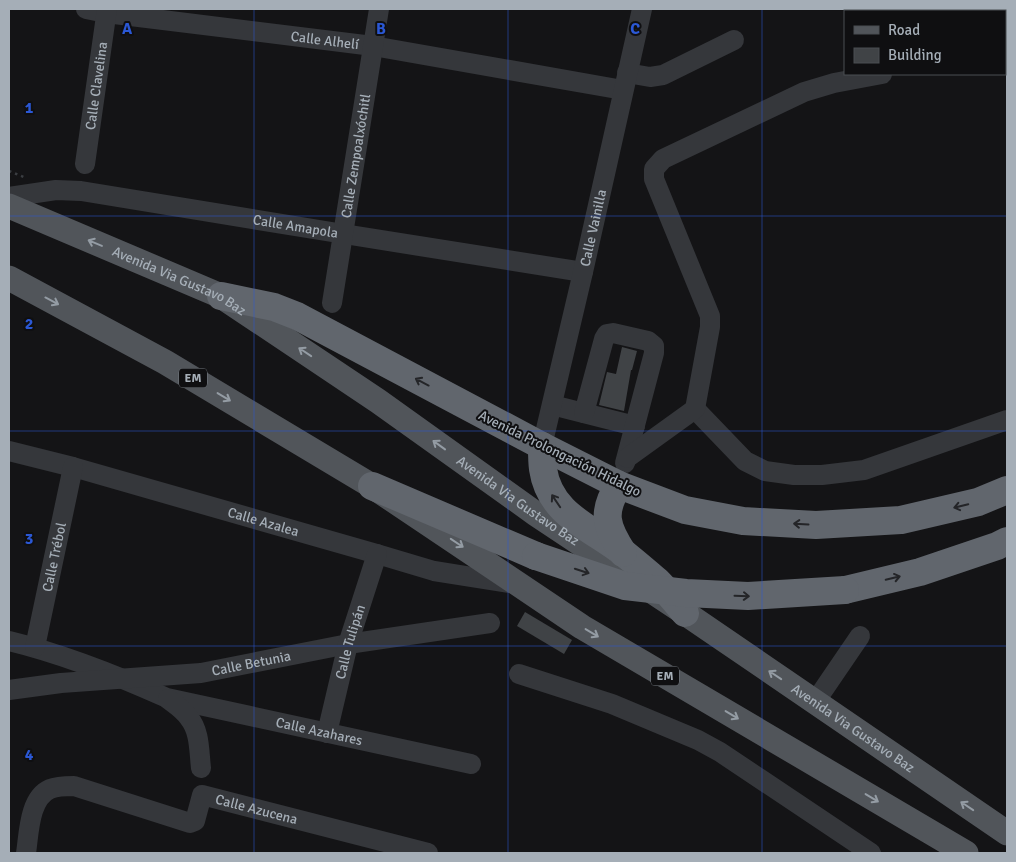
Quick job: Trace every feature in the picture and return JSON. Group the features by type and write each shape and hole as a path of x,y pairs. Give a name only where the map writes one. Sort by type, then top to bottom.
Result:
{"highway":[{"name":"Avenida Prolongación Hidalgo","path":"221,296 274,307 297,316 542,446 620,485 685,510 743,521 816,525 901,520 978,502 1007,490"},
{"path":"542,446 546,484 552,497 561,509 623,553 658,582 685,613"},
{"path":"620,485 612,496 608,508 608,519 614,540 623,553"},
{"path":"372,486 536,556 625,586 686,593 748,596 845,590 920,572 997,546 1007,540"}],"main road":[{"name":"Avenida Via Gustavo Baz","path":"9,206 221,296 378,401 536,514 685,613 1007,834"},
{"name":"EM","path":"9,278 166,362 372,486 582,627 966,853"}],"street":[{"name":"Calle Alhelí","path":"86,9 373,46 625,82 663,75 734,40"},
{"name":"Calle Zempoalxóchitl","path":"332,303 379,9"},
{"name":"Calle Vainilla","path":"542,446 584,272 642,9"},
{"name":"Calle Clavelina","path":"85,164 106,11"},
{"path":"627,458 695,409 710,327 710,316 654,179 654,169 663,159 804,92 877,75"},
{"name":"Calle Amapola","path":"9,197 56,190 80,191 584,272"},
{"path":"584,413 607,334 613,333 648,341 654,346 654,353 620,485"},
{"path":"552,404 635,426"},
{"path":"695,409 745,461 765,471 794,475 822,475 864,470 1007,420"},
{"name":"Calle Azalea","path":"9,451 73,467 434,571 518,584"},
{"name":"Calle Trébol","path":"35,647 73,467"},
{"name":"Calle Tulipán","path":"327,732 348,644 377,554"},
{"name":"Calle Betunia","path":"9,690 61,683 201,673 348,644 490,623"},
{"path":"815,702 860,636"},
{"name":"Calle Azahares","path":"9,641 35,647 122,678 167,698 471,764"},
{"path":"519,674 612,704 698,740 720,752 870,853"},
{"name":"Calle Azahares","path":"167,698 191,719 198,739 202,768"},
{"name":"Calle Azucena","path":"26,853 33,809 39,798 50,789 65,786 74,786 190,823 195,821 197,817 202,795 428,853"}],"building":[{"path":"622,347 637,351 631,370 624,411 599,405 607,372 616,374"},
{"path":"525,612 572,640 564,654 517,626"}]}
